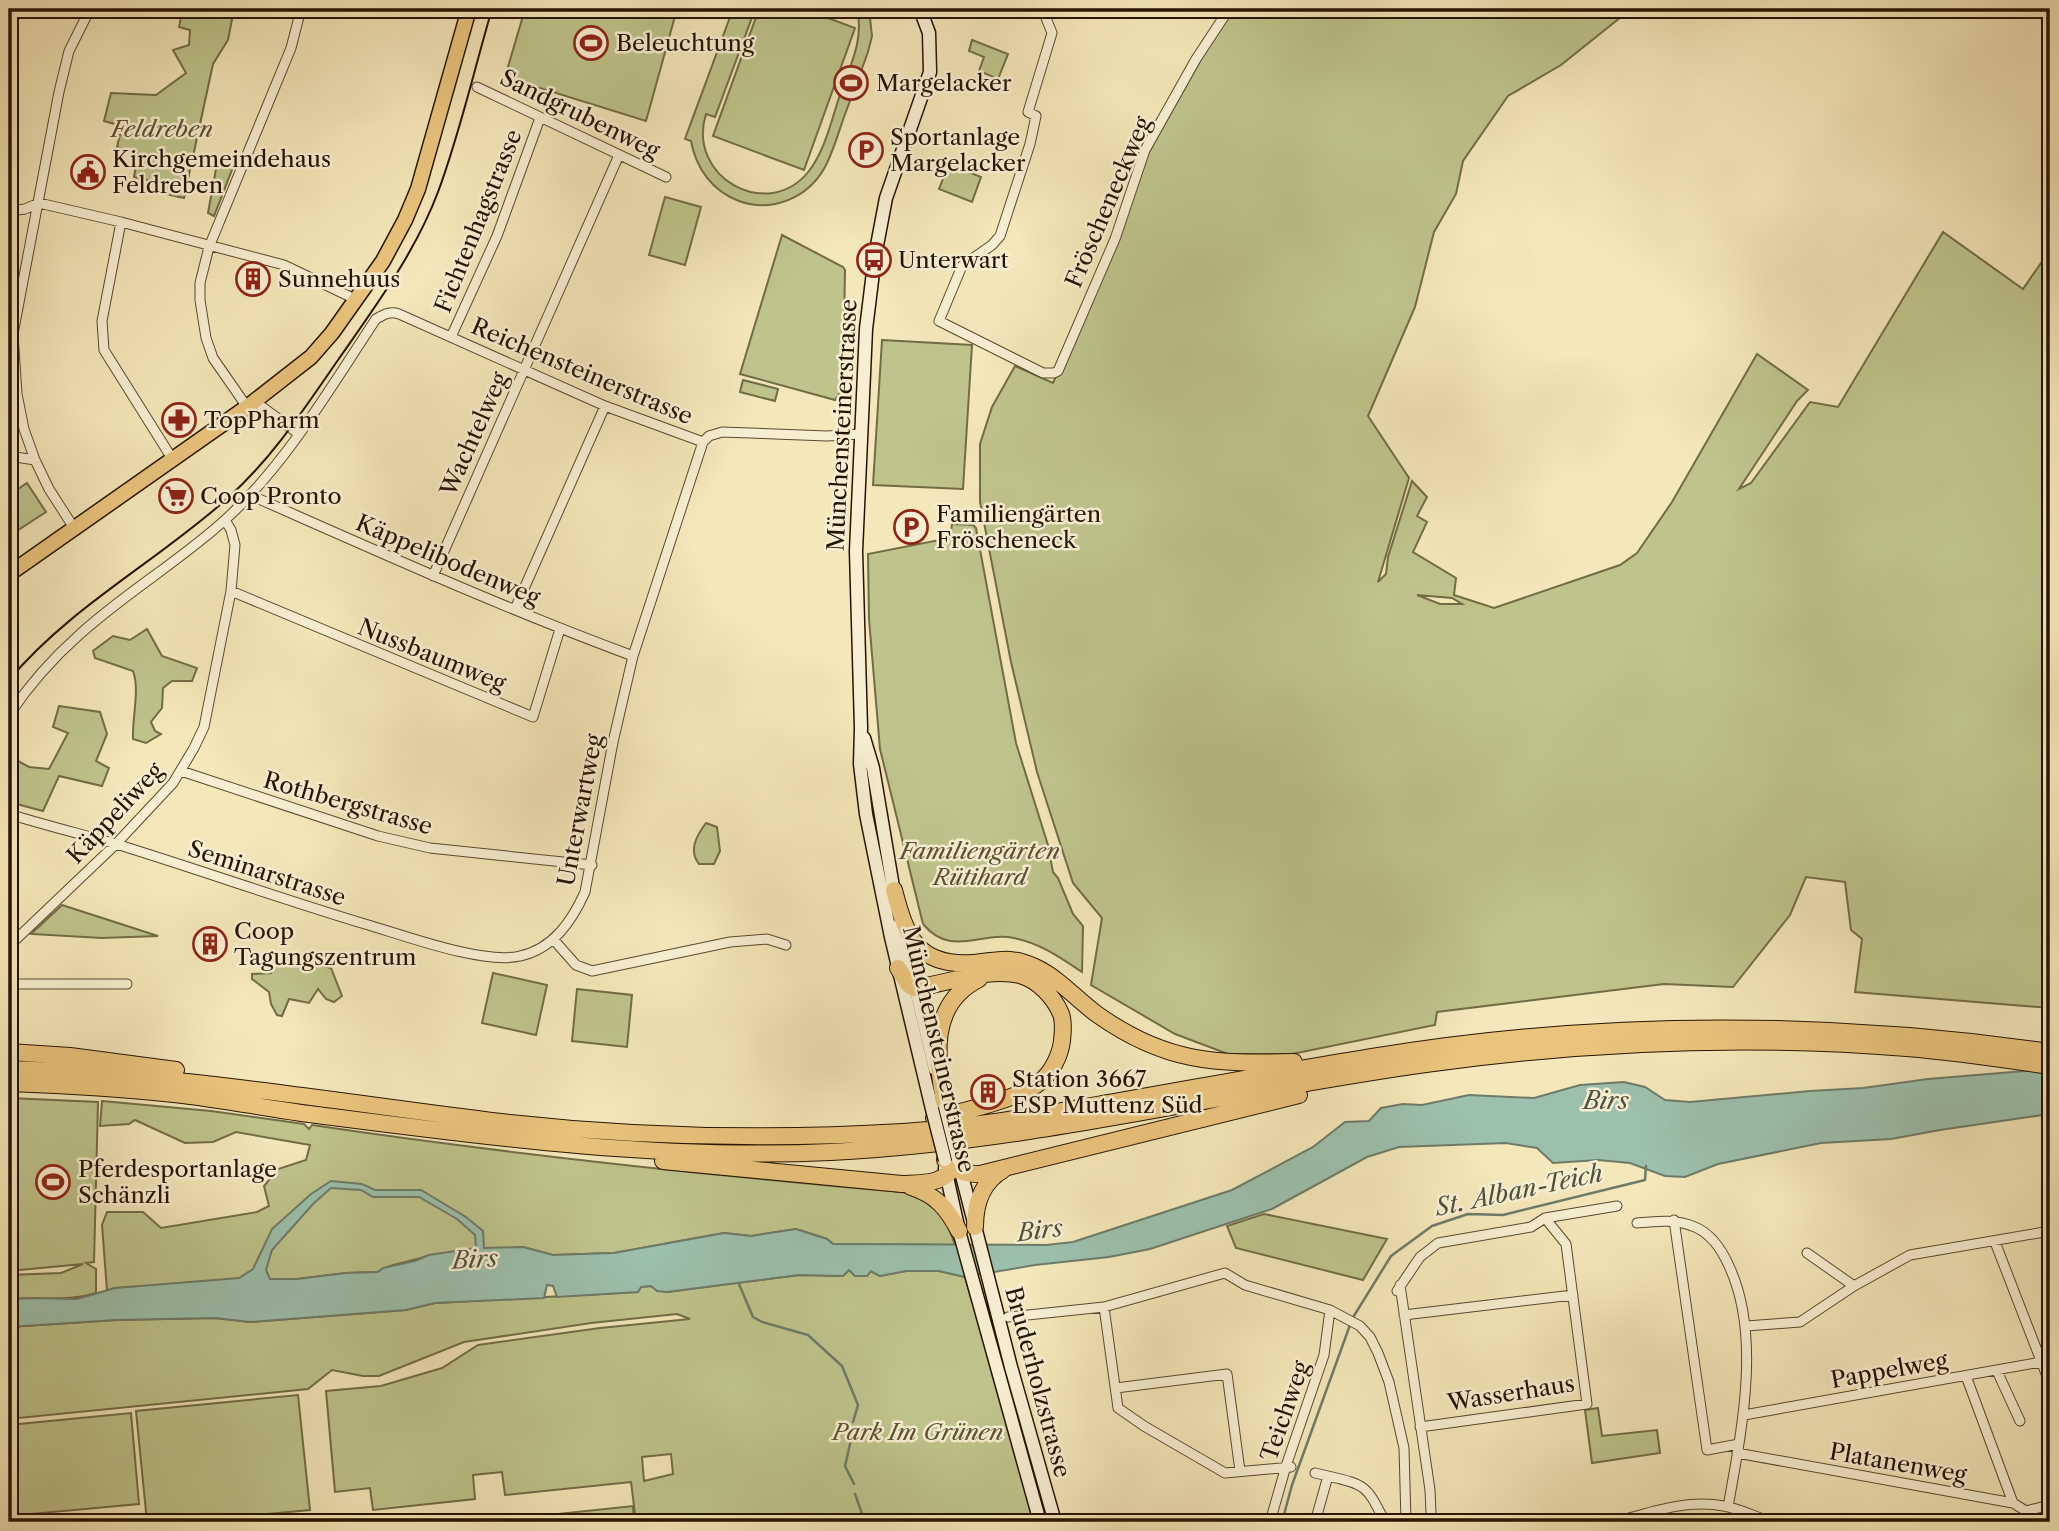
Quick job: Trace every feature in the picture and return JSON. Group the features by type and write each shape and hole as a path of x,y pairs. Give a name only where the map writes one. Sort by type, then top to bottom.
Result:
{"highway":[{"path":"894,890 906,930 914,944 931,958 974,963"},
{"path":"910,987 974,963 999,958 1016,960 1037,968 1118,1028 1170,1054 1234,1063 1296,1062 1351,1053 1373,1056"},
{"path":"898,968 910,987"},
{"path":"838,1134 944,1115 999,1100 1039,1083 1049,1073 1061,1049 1062,1018 1058,1006 1040,986 1020,975 979,975 910,987"},
{"path":"939,1108 939,1036 947,1010 962,990 993,975"},
{"path":"9,1069 148,1077 504,1122 614,1131 733,1136 905,1132 1021,1118 1373,1056 1457,1044 1566,1035 1703,1029 1861,1032 2050,1052"},
{"path":"9,1083 173,1094 314,1115 586,1146 777,1154 874,1149 979,1139 1397,1069 1512,1055 1702,1042 1903,1048 2050,1066"},
{"path":"9,1052 70,1056 266,1083 280,1092"},
{"path":"470,1133 676,1162 902,1184 929,1183 953,1167 980,1174 1269,1102 1341,1086 1460,1068 1512,1055"},
{"path":"9,1092 140,1097 173,1094"},
{"path":"967,1229 973,1199 993,1177 1010,1167"},
{"path":"902,1184 947,1203 967,1229"}],"main road":[{"path":"9,574 173,460 311,357 357,300 383,261 405,220 418,189 470,9"},
{"name":"Münchensteinerstrasse","path":"898,968 866,814 860,764 862,727 856,551 866,329 880,225 902,148 930,72 929,33 920,9"},
{"name":"Münchensteinerstrasse","path":"862,727 873,768 910,987 953,1167 973,1199"},
{"name":"Münchensteinerstrasse","path":"947,1203 953,1167"},
{"name":"Bruderholzstrasse","path":"967,1229 981,1254 1040,1522"},
{"name":"Bruderholzstrasse","path":"967,1229 965,1255 1055,1522"}],"street":[{"path":"74,528 49,489 24,429 17,394 13,334 59,92 69,51 90,9"},
{"path":"9,715 43,670 81,633 225,520 250,495 299,434 250,404 213,358 206,338 200,283 209,247 291,48 301,9"},
{"name":"Fröscheneckweg","path":"1045,9 1052,33 1028,112 1036,116 1032,138 1002,231 992,245 962,267 939,321 1043,373 1058,371 1115,239 1145,150 1227,11"},
{"path":"1216,9 1227,11"},
{"name":"Sandgrubenweg","path":"477,87 666,177"},
{"name":"Fichtenhagstrasse","path":"451,337 497,236 541,118"},
{"name":"Wachtelweg","path":"433,576 619,155"},
{"path":"9,211 25,209 39,203 121,222 284,265 357,300"},
{"path":"121,222 102,321 104,350 173,460"},
{"name":"Reichensteinerstrasse","path":"299,434 376,319 392,312 605,407 703,442 709,436 722,432 827,436 860,434"},
{"path":"516,609 605,407"},
{"name":"Unterwartweg","path":"553,939 576,912 585,892 613,742 633,656 703,442"},
{"path":"9,456 35,460"},
{"name":"Käppelibodenweg","path":"250,495 433,576 633,656"},
{"name":"Käppeliweg","path":"9,946 116,845 181,771 204,727 231,591 234,545 231,530 225,520"},
{"name":"Nussbaumweg","path":"231,591 533,717 560,629"},
{"name":"Rothbergstrasse","path":"181,771 378,836 430,848 592,865"},
{"name":"Seminarstrasse","path":"9,814 444,948 506,959 537,951 553,939"},
{"path":"553,939 576,965 592,971 730,942 767,939 786,944"},
{"path":"9,985 127,984"},
{"name":"Wasserhaus","path":"1429,1522 1430,1490 1399,1288 1420,1257 1438,1243 1531,1227 1545,1218 1617,1206"},
{"name":"Wasserhaus","path":"1420,1427 1587,1404 1566,1244 1545,1218"},
{"path":"1637,1223 1674,1220 1697,1227 1713,1240 1725,1256 1738,1286 1746,1326 1744,1415 1728,1507"},
{"name":"Platanenweg","path":"1674,1220 1707,1450 1738,1449 2013,1503 2026,1511"},
{"path":"1746,1326 1800,1322 1854,1286 1910,1255 2050,1231"},
{"path":"1995,1242 2050,1384"},
{"path":"1807,1253 1854,1286"},
{"path":"1008,1317 1104,1307 1225,1273 1245,1284 1342,1316 1360,1326 1370,1337 1378,1353 1404,1448 1406,1522"},
{"path":"1404,1315 1573,1295"},
{"path":"1104,1307 1118,1408 1225,1473 1289,1466"},
{"name":"Teichweg","path":"1270,1522 1324,1355 1330,1310"},
{"name":"Pappelweg","path":"1744,1415 2041,1362"},
{"path":"1997,1371 2020,1421"},
{"path":"1116,1388 1227,1374 1240,1471"},
{"path":"1966,1376 2013,1503"},
{"path":"1315,1473 1353,1482 1368,1489 1385,1522"},
{"path":"1315,1522 1328,1476"},
{"path":"1616,1522 1675,1506 1703,1503 1728,1507 1772,1522"},
{"path":"2030,1522 2026,1511 2050,1506"}],"green space":[{"name":"Feldreben","path":"200,9 234,9 228,40 213,64 184,198 157,192 159,183 134,177 138,154 117,147 122,126 104,121 111,93 156,95 186,73 173,50 189,45 190,30 179,27 182,12 194,16"},
{"name":"Beleuchtung","path":"525,9 677,9 646,121 505,77"},
{"name":"Margelacker","path":"733,9 754,12 715,117 706,114 703,137 708,157 719,173 735,186 753,192 773,193 792,186 809,171 820,153 858,41 857,9 869,9 872,36 868,52 828,161 809,187 799,195 776,204 751,204 729,197 713,185 701,169 691,141 685,139"},
{"path":"759,9 804,9 855,28 804,170 713,136"},
{"path":"1225,9 1631,9 1561,65 1508,96 1463,161 1456,194 1434,232 1415,307 1368,416 1409,478 1378,582 1386,574 1388,557 1412,481 1427,497 1417,516 1427,522 1413,552 1456,578 1454,595 1494,608 1620,565 1637,553 1672,502 1757,354 1808,390 1797,401 1739,489 1751,483 1810,402 1838,407 1943,232 2023,289 2050,250 2050,1008 1855,992 1862,939 1851,930 1845,882 1806,877 1790,915 1733,987 1664,984 1437,1012 1435,1025 1292,1054 1228,1054 1175,1034 1091,985 1102,918 1073,883 1037,772 1011,662 980,502 980,444 992,407 1015,366 1053,383 1119,236 1149,152 1209,45","holes":["1417,595 1452,598 1462,604 1440,604"]},
{"path":"972,40 1008,54 998,79 979,71 984,57 969,51"},
{"path":"218,158 235,162 214,216 208,213"},
{"path":"949,164 981,177 972,202 939,189"},
{"path":"665,197 701,207 685,265 649,255"},
{"path":"782,235 845,270 843,382 835,400 740,374"},
{"path":"882,340 972,345 963,489 873,485"},
{"path":"743,380 778,389 775,401 740,392"},
{"path":"27,483 46,512 9,536 9,495"},
{"name":"Familiengärten Rütihard","path":"952,524 973,525 976,528 1016,743 1048,845 1053,872 1073,914 1083,926 1082,972 1024,940 1002,937 955,942 944,940 923,924 880,749 869,619 868,554 950,538"},
{"path":"147,629 162,656 197,668 192,681 172,681 163,688 162,708 151,722 155,731 161,734 146,743 133,739 136,687 133,671 95,658 93,651 113,636 130,640"},
{"path":"59,706 100,712 107,734 96,761 109,768 102,786 59,776 43,811 9,802 9,756 29,767 49,769 68,733 53,727"},
{"path":"706,823 717,827 720,851 714,864 699,864 694,853 697,838"},
{"path":"62,905 158,936 102,938 31,934"},
{"path":"277,955 331,968 342,996 334,1002 326,999 318,989 309,1003 289,999 282,1016 277,1015 269,992 252,979 252,974 271,973"},
{"path":"493,973 547,985 536,1035 482,1023"},
{"path":"577,989 632,995 627,1047 572,1041"},
{"name":"Pferdesportanlage Schänzli","path":"9,1098 98,1102 94,1262 86,1263 96,1269 96,1293 64,1298 9,1299 9,1275 61,1273 83,1264 9,1271"},
{"path":"102,1101 211,1111 304,1124 309,1129 312,1125 607,1163 902,1192 924,1199 937,1209 947,1224 955,1245 833,1244 827,1239 796,1229 751,1236 724,1233 614,1253 553,1255 523,1247 429,1255 378,1272 115,1288 107,1291 102,1225 107,1212 143,1212 161,1228 257,1212 269,1206 264,1186 278,1169 306,1160 310,1145 236,1132 213,1142 185,1143 135,1120 129,1124 100,1126"},
{"path":"1264,1214 1387,1239 1363,1280 1236,1248 1227,1226"},
{"name":"Park Im Grünen","path":"849,1270 855,1276 867,1276 870,1271 880,1276 906,1271 939,1271 965,1277 1037,1522 636,1522 631,1482 505,1495 502,1472 473,1475 475,1499 373,1510 370,1488 335,1492 326,1391 381,1386 442,1368 478,1345 690,1319 677,1314 591,1323 464,1342 379,1376 332,1370 308,1389 9,1419 9,1327 116,1320 215,1318 250,1322 406,1310 435,1303 638,1292 641,1287 651,1286 667,1292 799,1275 843,1276","holes":["671,1454 673,1474 644,1481 642,1457"]},
{"path":"298,1395 310,1510 183,1522 147,1522 136,1411"},
{"path":"1598,1408 1602,1436 1657,1430 1660,1453 1592,1463 1585,1410"},
{"path":"131,1413 139,1504 9,1516 9,1425"},
{"path":"633,1506 634,1522 481,1522"}],"water":[{"name":"Birs","path":"2050,1069 2050,1114 1891,1139 1821,1143 1718,1164 1685,1177 1665,1176 1630,1163 1598,1160 1553,1163 1537,1148 1506,1143 1399,1147 1367,1157 1272,1209 1150,1249 965,1277 939,1271 906,1271 880,1276 871,1271 867,1276 855,1276 849,1270 843,1276 799,1275 667,1292 657,1291 651,1286 641,1287 638,1292 557,1297 553,1286 547,1285 544,1298 435,1303 406,1310 250,1322 215,1318 116,1320 9,1327 9,1299 77,1299 115,1288 239,1278 253,1269 272,1229 311,1194 331,1181 362,1184 375,1190 421,1190 466,1217 483,1231 484,1248 523,1247 553,1255 614,1253 724,1233 751,1236 796,1229 827,1239 833,1244 1046,1245 1073,1242 1232,1190 1313,1147 1345,1122 1369,1121 1381,1108 1403,1104 1422,1105 1469,1095 1534,1098 1580,1085 1624,1082 1645,1087 1665,1100 1690,1102 1863,1088 1928,1079","holes":["331,1188 361,1190 373,1197 419,1197 457,1219 475,1235 476,1248 429,1255 383,1268 378,1272 270,1279 266,1270 272,1250 314,1203"]}],"waterway":[{"name":"St. Alban-Teich","path":"1352,1319 1391,1256 1432,1226 1468,1214 1503,1215 1645,1180 1646,1166"},
{"path":"739,1284 753,1317 808,1335 842,1366 858,1405 853,1422"},
{"name":"St. Alban-Teich","path":"1282,1522 1292,1485 1350,1325"},
{"path":"852,1435 845,1466 854,1484"},
{"path":"855,1494 865,1522"}],"tram line":[{"path":"9,680 33,654 87,606 229,497 260,466 300,414 393,279 429,215 453,147 492,9"}],"place":[{"name":"Beleuchtung","path":"591,43"},
{"name":"Margelacker","path":"851,83"},
{"name":"Sportanlage Margelacker","path":"866,150"},
{"name":"Kirchgemeindehaus Feldreben","path":"88,172"},
{"name":"Unterwart","path":"874,260"},
{"name":"Sunnehuus","path":"253,279"},
{"name":"TopPharm","path":"179,420"},
{"name":"Coop Pronto","path":"176,496"},
{"name":"Familiengärten Fröscheneck","path":"911,527"},
{"name":"Coop Tagungszentrum","path":"210,944"},
{"name":"Station 3667 ESP Muttenz Süd","path":"988,1092"},
{"name":"Pferdesportanlage Schänzli","path":"53,1182"}]}
